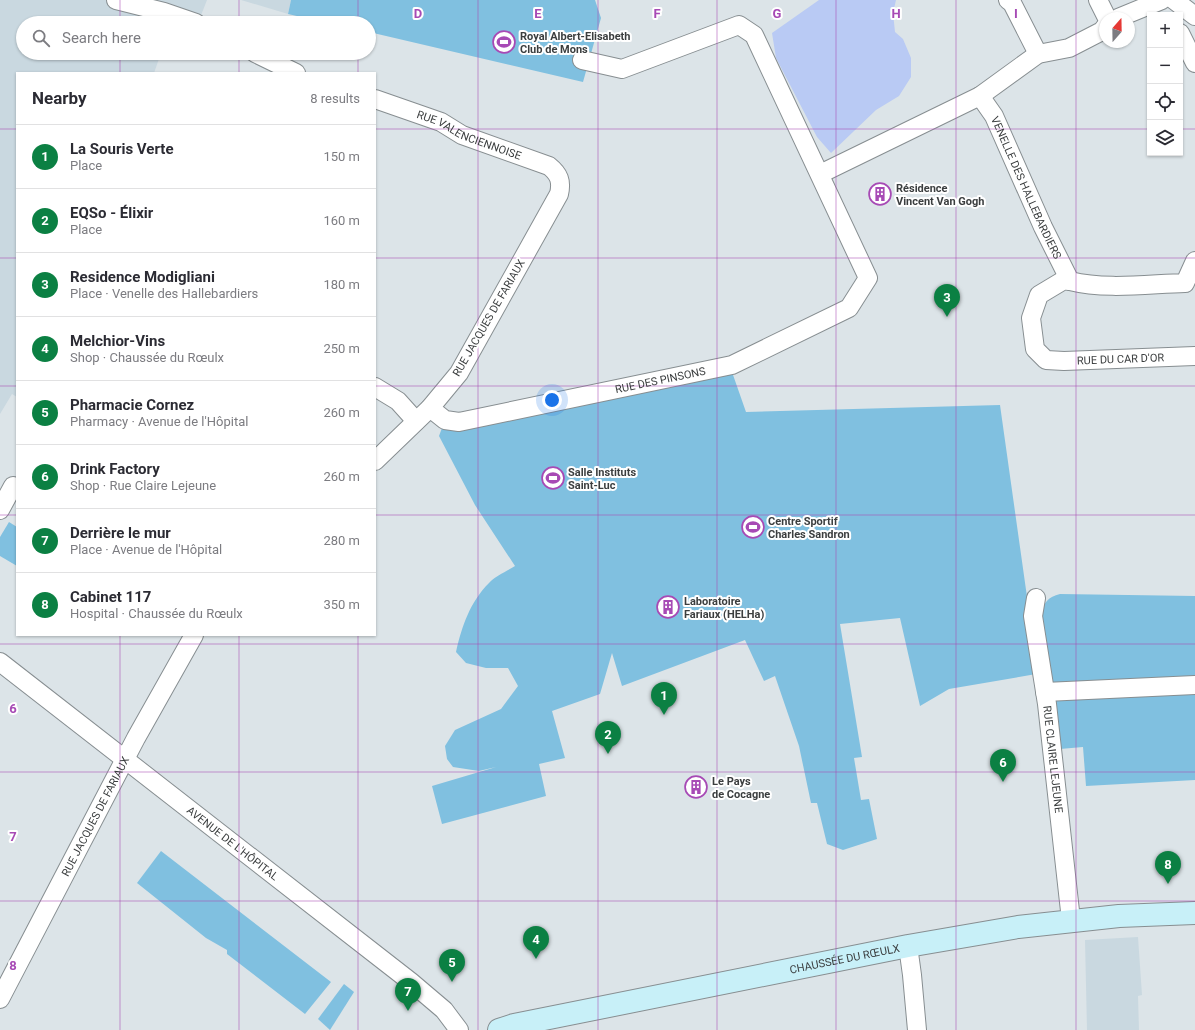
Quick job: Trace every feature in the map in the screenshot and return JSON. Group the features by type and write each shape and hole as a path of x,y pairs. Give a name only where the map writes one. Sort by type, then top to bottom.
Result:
{"main road":[{"name":"CHAUSSÉE DU RŒULX","path":"499,1030 514,1025 908,946 1018,927 1071,920 1195,913"}],"street":[{"path":"116,0 176,16"},
{"path":"1008,0 1012,3 1038,54"},
{"path":"1098,0 1104,12"},
{"path":"1133,12 1162,0"},
{"path":"1173,0 1175,12"},
{"path":"1173,0 1195,16"},
{"path":"582,60 622,69 739,25 754,35 820,174 980,96 1038,54 1069,48 1099,33"},
{"path":"1183,39 1195,63"},
{"path":"269,60 294,72"},
{"name":"VENELLE DES HALLEBARDIERS","path":"980,96 994,116 1040,220 1070,280"},
{"name":"RUE VALENCIENNOISE","path":"376,99 441,122 462,136 549,166 559,177"},
{"name":"RUE DES PINSONS","path":"430,408 445,420 459,422 732,365 849,308 868,278 820,174"},
{"name":"RUE JACQUES DE FARIAUX","path":"376,460 430,408 459,373 559,194 561,184 559,177"},
{"path":"1070,280 1083,284 1112,285 1184,283 1195,261"},
{"name":"RUE DU CAR D'OR","path":"1070,280 1064,280 1039,295 1035,304 1031,318 1035,349 1046,360 1064,362 1195,356"},
{"path":"376,388 398,401 416,421"},
{"path":"0,510 13,486 16,488"},
{"name":"RUE CLAIRE LEJEUNE","path":"1036,598 1033,616 1045,692 1071,920"},
{"name":"RUE JACQUES DE FARIAUX","path":"0,999 181,655 193,636"},
{"name":"AVENUE DE L'HÔPITAL","path":"0,662 411,982 444,1010 459,1030"},
{"path":"1045,692 1195,685"},
{"path":"908,946 917,1030"}],"shaded area":[{"path":"0,0 207,0 201,16 176,16 164,12 164,16 16,16 16,60 159,60 154,72 16,72 16,396 12,394 0,414"},
{"path":"241,0 291,0 288,14"},
{"name":"Royal Albert-Elisabeth Club de Mons","path":"291,0 595,0 601,18 583,82 376,34 376,16 297,16 288,14"},
{"path":"819,0 896,0 893,13 895,32 903,39 911,58 911,77 899,96 876,110 831,153 817,137 776,58 772,33"},
{"name":"Centre Sportif Charles Sandron","path":"732,372 746,412 1000,405 1028,604 1042,673 949,689 920,706 900,618 840,624 862,757 854,758 861,800 869,799 877,839 843,850 827,844 817,803 811,803 799,746 775,676 764,681 745,640 622,686 612,653 600,694 552,711 565,758 539,764 546,796 442,824 432,786 496,767 479,771 453,767 447,759 445,746 455,730 501,709 518,686 508,668 486,668 466,663 456,652 464,624 472,606 482,590 492,580 515,566 475,505 439,436 445,420"},
{"path":"9,522 16,526 16,565 0,556 0,537"},
{"path":"1060,594 1195,596 1195,780 1086,786 1083,747 1060,749 1041,614 1047,601"},
{"path":"161,851 331,982 305,1014 227,954 227,950 206,938 137,883"},
{"path":"1138,937 1142,995 1138,996 1139,1030 1087,1030 1085,940"},
{"path":"344,984 354,992 330,1030 318,1019"}],"place":[{"name":"Royal Albert-Elisabeth Club de Mons","path":"504,42"},
{"name":"Résidence Vincent Van Gogh","path":"880,194"},
{"name":"Residence Modigliani","path":"947,317"},
{"name":"Salle Instituts Saint-Luc","path":"553,478"},
{"name":"Centre Sportif Charles Sandron","path":"753,527"},
{"name":"Laboratoire Fariaux (HELHa)","path":"668,607"},
{"name":"La Souris Verte","path":"664,715"},
{"name":"EQSo - Élixir","path":"608,754"},
{"name":"Drink Factory","path":"1003,782"},
{"name":"Le Pays de Cocagne","path":"696,787"},
{"name":"Cabinet 117","path":"1168,884"},
{"name":"Melchior-Vins","path":"536,959"},
{"name":"Pharmacie Cornez","path":"452,982"},
{"name":"Derrière le mur","path":"408,1011"}]}
